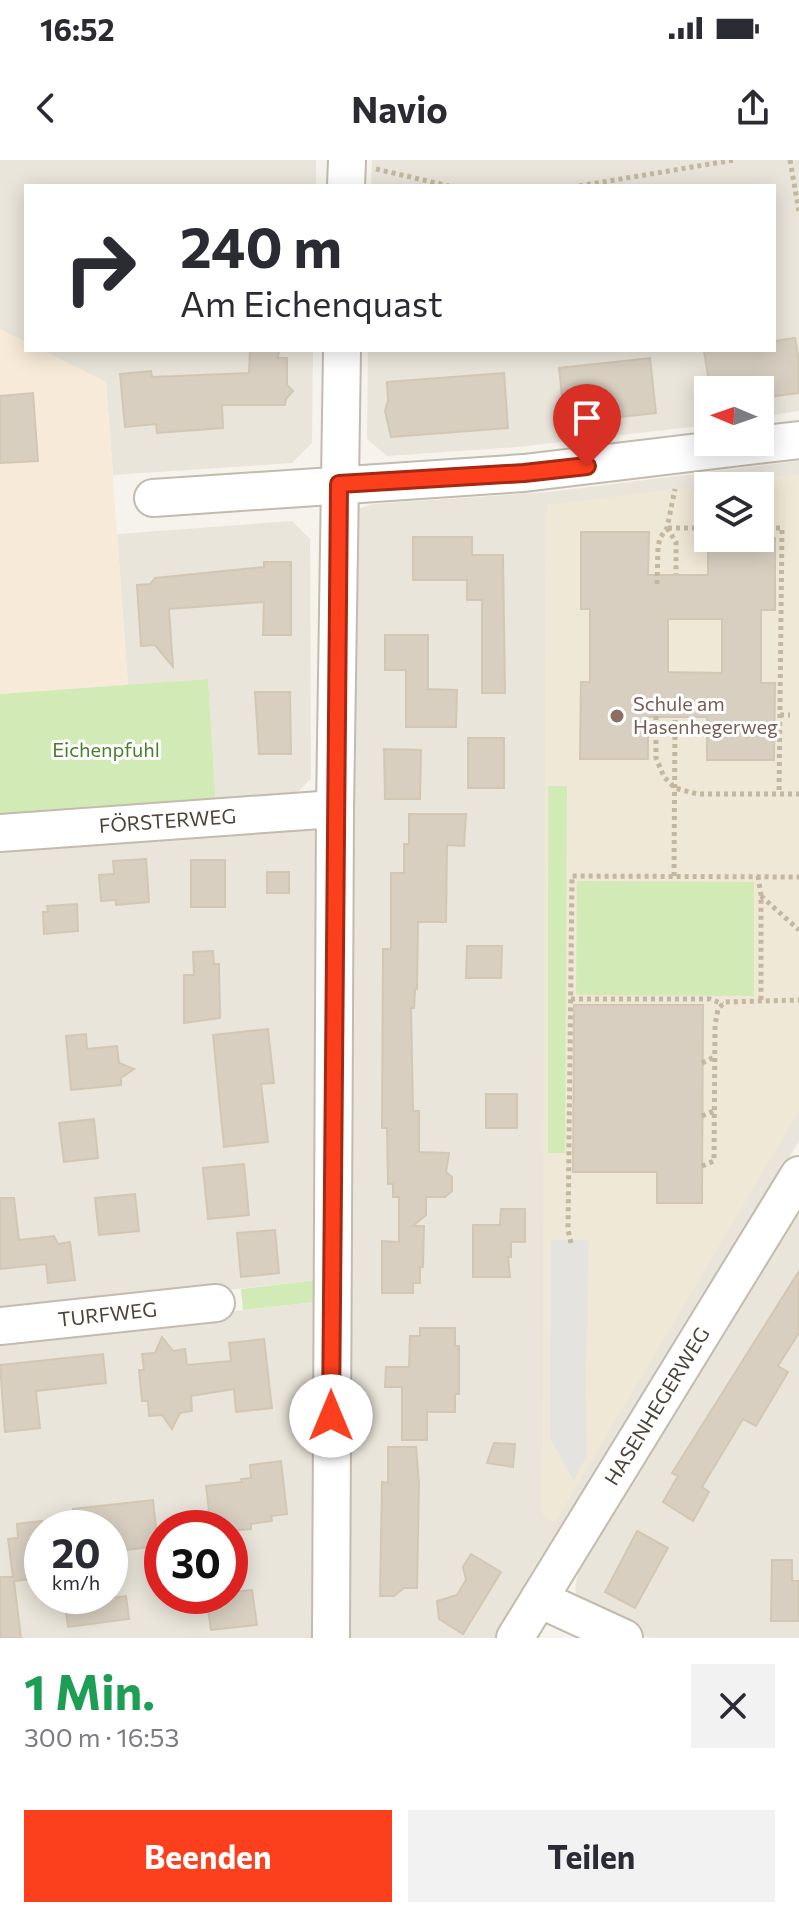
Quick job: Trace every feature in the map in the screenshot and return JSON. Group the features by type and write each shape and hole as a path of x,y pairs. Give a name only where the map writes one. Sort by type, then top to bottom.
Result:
{"street":[{"path":"331,1638 335,809 342,352"},
{"path":"153,498 524,473 799,440"},
{"name":"FÖRSTERWEG","path":"0,833 335,809"},
{"name":"HASENHEGERWEG","path":"515,1638 799,1175"},
{"name":"TURFWEG","path":"0,1326 216,1303"},
{"path":"539,1599 624,1638"}],"path":[{"path":"591,184 734,160"},
{"path":"790,160 799,211"},
{"path":"347,171 368,167 440,184"},
{"path":"657,584 658,547 667,528 675,489"},
{"path":"667,528 694,528"},
{"path":"667,528 676,542 676,574"},
{"path":"774,528 782,528 779,794"},
{"path":"656,708 656,758 664,777 675,788 697,794 799,794"},
{"path":"780,715 790,715"},
{"path":"674,876 675,717"},
{"path":"571,1243 568,1230 572,876 799,877"},
{"path":"758,876 761,895 761,1000"},
{"path":"761,895 799,930"},
{"path":"571,999 710,999 723,1004"},
{"path":"702,1166 714,1161 715,1025 722,1005 729,1000 799,1000"},
{"path":"702,1063 714,1057"},
{"path":"702,1116 714,1111"}],"shaded area":[{"path":"0,160 316,160 316,184 24,184 24,341 0,329"},
{"path":"372,160 799,160 799,411 774,415 774,376 694,376 694,427 518,447 387,456 367,439 368,352 776,352 776,184 371,184"},
{"path":"0,329 24,341 24,352 46,352 106,382 128,685 0,694"},
{"path":"46,352 313,352 312,443 292,463 113,475 106,382"},
{"path":"799,461 799,1141 496,1638 339,1638 351,523 358,509 373,504 549,492 694,474 694,552 774,552 774,472 710,472"},
{"path":"799,474 799,1111 555,1522 542,1517 546,505 694,487 694,552 774,552 774,477"},
{"path":"292,521 310,539 311,779 289,800 216,806 208,679 128,685 117,534"},
{"path":"313,826 320,832 316,1280 0,1316 0,851"},
{"path":"799,1211 799,1638 651,1638 640,1635 577,1597 578,1573"},
{"path":"551,1240 589,1240 587,1455 574,1480 550,1439"},
{"path":"316,1302 321,1638 0,1638 0,1338"}],"green space":[{"name":"Eichenpfuhl","path":"208,679 216,806 0,820 0,694"},
{"path":"548,786 567,786 565,1153 548,1153"},
{"path":"577,881 754,882 754,996 576,995"},
{"path":"316,1280 316,1302 243,1310 241,1289"}],"building":[{"path":"795,338 799,393 774,396 774,376 708,376 704,352 776,352 776,341"},
{"path":"250,352 279,352 278,358 287,358 287,385 293,391 285,405 222,405 223,428 157,433 156,424 125,427 120,374 151,371 152,377 249,373"},
{"path":"650,358 656,413 565,423 559,368"},
{"path":"504,373 508,428 391,437 385,411 387,382"},
{"path":"33,393 38,461 0,463 0,396"},
{"path":"581,532 649,532 648,575 708,575 708,552 774,552 775,538 775,610 761,610 761,683 775,683 774,760 707,760 707,717 648,717 648,759 580,759 581,682 590,682 590,609 581,609","holes":["668,619 722,619 722,673 668,672"]},
{"path":"413,537 472,537 472,555 503,555 505,693 482,693 482,600 467,600 467,580 413,580"},
{"path":"264,562 291,562 291,635 263,635 264,602 169,609 173,667 155,645 141,646 137,585 150,584 155,578 264,567"},
{"path":"385,635 428,635 428,689 457,690 456,727 406,727 406,670 385,670"},
{"path":"255,692 290,692 291,754 259,754"},
{"path":"468,738 504,738 504,788 468,788"},
{"path":"384,749 421,750 420,799 385,799"},
{"path":"409,814 466,814 464,846 447,845 446,922 418,922 417,989 414,1008 411,1008 413,1111 419,1111 419,1152 449,1153 446,1172 452,1177 452,1191 445,1197 426,1197 426,1215 413,1226 424,1226 420,1283 413,1283 413,1293 382,1293 382,1241 399,1242 399,1197 393,1197 393,1184 388,1184 387,1128 382,1128 383,949 391,949 391,873 404,873 404,844 409,844"},
{"path":"146,859 149,902 116,905 116,900 101,901 99,875 114,874 113,861"},
{"path":"191,860 225,860 225,907 191,907"},
{"path":"267,872 289,872 289,893 267,893"},
{"path":"77,904 78,931 44,934 43,912 48,912 47,906"},
{"path":"467,946 502,946 501,978 466,978"},
{"path":"213,951 214,964 219,964 220,1018 184,1023 184,975 194,975 193,952"},
{"path":"574,1005 703,1005 702,1203 657,1203 657,1172 573,1172"},
{"path":"268,1029 274,1083 261,1084 268,1142 224,1147 213,1035"},
{"path":"86,1034 87,1049 117,1046 119,1063 134,1069 121,1078 121,1085 71,1090 66,1036"},
{"path":"486,1094 517,1094 517,1128 486,1128"},
{"path":"94,1119 98,1158 64,1162 59,1123"},
{"path":"244,1164 249,1215 208,1219 203,1168"},
{"path":"135,1194 139,1231 99,1235 95,1198"},
{"path":"0,1198 14,1198 19,1240 54,1236 58,1244 70,1242 75,1280 48,1283 46,1264 0,1269"},
{"path":"501,1209 525,1209 525,1242 511,1242 511,1257 508,1257 510,1277 473,1277 473,1225 500,1225"},
{"path":"275,1230 279,1273 241,1277 237,1233"},
{"path":"799,1271 799,1333 778,1366 788,1372 756,1426 743,1419 702,1487 709,1492 693,1521 663,1502 678,1476 672,1473"},
{"path":"420,1328 455,1328 455,1346 459,1346 459,1394 455,1394 455,1412 427,1412 427,1440 402,1440 402,1387 385,1387 386,1367 409,1367 410,1336 420,1336"},
{"path":"162,1337 173,1351 185,1349 187,1365 231,1361 229,1343 264,1339 272,1408 236,1412 234,1389 191,1396 192,1411 180,1413 172,1429 162,1415 149,1416 148,1401 142,1401 139,1370 144,1370 142,1354 155,1353"},
{"path":"103,1354 106,1383 36,1391 40,1428 5,1432 0,1365"},
{"path":"494,1443 515,1444 513,1467 487,1463"},
{"path":"388,1447 416,1447 419,1483 417,1588 404,1588 394,1596 380,1596 382,1482 388,1483"},
{"path":"281,1461 287,1514 271,1516 272,1521 251,1524 251,1529 248,1529 248,1510 209,1510 206,1486 251,1478 250,1465"},
{"path":"153,1500 154,1510 144,1510 144,1548 128,1550 128,1510 73,1509"},
{"path":"24,1523 24,1580 14,1581 21,1638 0,1638 0,1577 13,1577 8,1539 18,1538 17,1524"},
{"path":"637,1531 668,1548 635,1608 605,1592"},
{"path":"471,1554 501,1572 463,1634 439,1619 437,1601 457,1595 466,1580 463,1567"},
{"path":"772,1560 792,1560 792,1581 799,1581 799,1621 771,1621"},
{"path":"248,1590 252,1590 257,1625 211,1630 209,1614 248,1614"},
{"path":"128,1611 129,1619 68,1627 66,1614 128,1614"}],"place":[{"name":"Schule am Hasenhegerweg","path":"617,716"}],"route":[{"path":"331,1416 339,484 524,473 587,466"}]}
